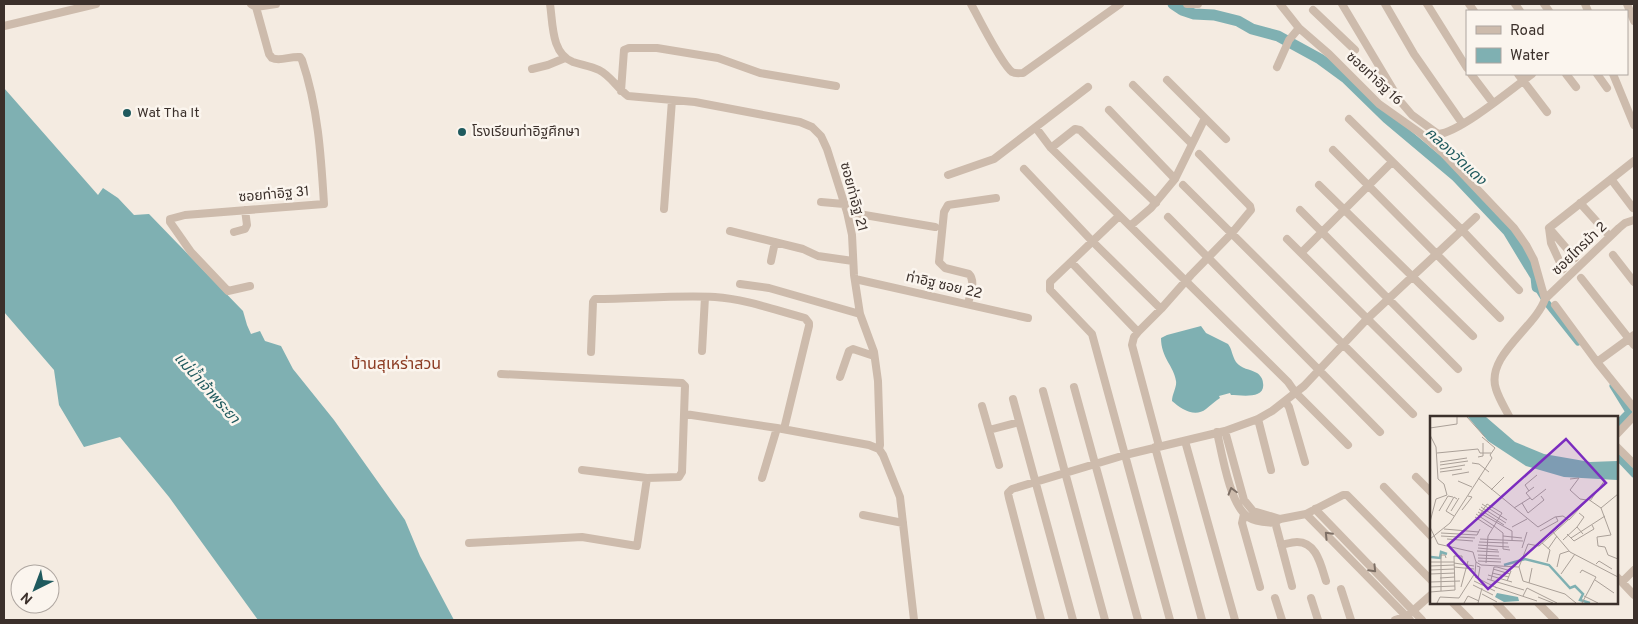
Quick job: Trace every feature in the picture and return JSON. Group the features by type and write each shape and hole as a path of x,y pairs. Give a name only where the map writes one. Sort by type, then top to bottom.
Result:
{"street":[{"path":"52,4 54,13"},
{"path":"4,26 96,4"},
{"path":"254,5 276,4"},
{"path":"550,4 558,50 565,58 600,70 621,91"},
{"path":"971,4 1002,59 1008,68 1017,74 1024,73 1120,4"},
{"path":"1187,4 1198,4"},
{"name":"ซอยท่าอิฐ 16","path":"1280,4 1299,28 1329,54 1380,104 1420,133 1443,153 1500,213 1526,244 1540,276 1545,298"},
{"path":"1342,4 1400,101 1412,115 1438,134 1453,130 1493,103 1521,77 1547,112"},
{"path":"1385,4 1414,54 1462,123"},
{"path":"1427,4 1466,66"},
{"path":"1627,4 1634,21"},
{"name":"ซอยท่าอิฐ 31","path":"250,286 228,291 191,252 170,222 170,219 185,215 324,204 320,144 314,105 302,60 300,57 275,60 272,58 269,54 254,5"},
{"path":"1312,10 1355,50"},
{"path":"1277,67 1289,40 1299,28"},
{"path":"1347,41 1357,31"},
{"path":"621,91 624,50 632,48 657,48 718,58 760,73 836,86"},
{"path":"532,69 565,58"},
{"path":"1472,75 1493,103"},
{"path":"1567,75 1576,87"},
{"path":"1612,75 1634,125"},
{"path":"1599,77 1607,88"},
{"path":"1167,80 1226,139"},
{"path":"1133,85 1191,143"},
{"path":"948,175 989,162 1088,87"},
{"name":"ซอยท่าอิฐ 21","path":"621,91 628,96 695,102 790,120 812,128 821,136 827,150 852,235 853,261 860,314 874,356 878,381 879,449 900,496 914,620"},
{"path":"664,208 672,100"},
{"path":"1108,110 1175,179"},
{"path":"1130,226 1156,203 1175,179 1191,143 1205,118"},
{"path":"1349,119 1462,230 1519,290"},
{"path":"1036,128 1051,148 1288,382 1295,392 1348,445"},
{"path":"1051,148 1075,130 1080,130 1156,203"},
{"path":"1333,150 1500,318"},
{"path":"1199,154 1250,206 1251,210 1232,233 1138,332 1134,337 1132,345 1202,620"},
{"path":"1548,228 1634,161"},
{"path":"1301,253 1392,162"},
{"path":"1024,169 1093,242 1161,309"},
{"path":"1611,179 1633,208"},
{"path":"1183,185 1413,414"},
{"path":"1319,185 1473,336"},
{"path":"968,304 972,282 971,276 946,268 939,262 944,212 948,206 996,198"},
{"path":"821,202 935,227"},
{"path":"1580,203 1606,232"},
{"path":"234,232 245,228 247,225 244,210"},
{"path":"1300,210 1458,369"},
{"path":"1120,216 1050,282 1050,290 1090,329 1092,334 1170,620"},
{"path":"1168,217 1320,369 1380,432"},
{"path":"1041,620 1009,498 1008,493 1012,489 1125,455 1221,432 1258,419 1304,386 1367,319 1476,217"},
{"name":"ซอยไทรม้า 2","path":"1545,298 1619,228 1625,223 1634,220"},
{"path":"1548,228 1575,258"},
{"path":"1548,228 1551,243 1563,269"},
{"path":"730,231 803,249 818,256 853,261"},
{"path":"1287,239 1438,389"},
{"path":"771,261 775,242"},
{"path":"1613,255 1634,282"},
{"path":"1071,262 1138,332"},
{"path":"1581,278 1633,340 1597,362"},
{"name":"ท่าอิฐ ซอย 22","path":"855,279 1028,318"},
{"path":"740,284 769,288 860,314"},
{"path":"702,351 705,297"},
{"path":"591,352 593,302 595,299 705,297 743,301 805,318 809,323 781,429 762,478"},
{"path":"1509,416 1496,388 1495,376 1498,365 1528,325 1545,298"},
{"path":"1555,305 1634,408"},
{"path":"840,377 849,351 874,356"},
{"path":"501,374 682,383 685,386 682,472 679,478 647,478 582,470"},
{"path":"1074,387 1138,620"},
{"path":"1043,391 1105,620"},
{"path":"1013,399 1073,620"},
{"path":"1285,401 1289,408 1305,462"},
{"path":"982,406 999,465"},
{"path":"685,414 781,429 869,445 879,449"},
{"path":"1618,433 1634,416"},
{"path":"1258,419 1271,470"},
{"path":"989,430 1019,422"},
{"path":"1221,432 1233,496 1236,504 1244,514 1257,522 1306,514 1343,495 1347,495 1430,578"},
{"path":"1221,432 1244,500 1253,511 1276,519"},
{"path":"1185,441 1234,620"},
{"path":"1618,448 1634,464"},
{"path":"1416,477 1430,491"},
{"path":"470,543 582,537 637,546 647,478"},
{"path":"1384,487 1430,534"},
{"path":"1315,509 1348,549 1410,616 1422,620"},
{"path":"862,514 903,523"},
{"path":"1244,514 1242,523 1260,587"},
{"path":"1306,514 1348,549"},
{"path":"1276,519 1292,586"},
{"path":"1281,545 1298,542 1312,548 1317,553 1326,581"},
{"path":"1634,570 1619,580 1634,595"},
{"path":"1341,589 1351,620"},
{"path":"1395,620 1410,616 1430,596"},
{"path":"1275,598 1282,620"},
{"path":"1311,598 1318,620"},
{"path":"1454,604 1470,620"},
{"path":"1497,604 1512,620"},
{"path":"1539,604 1554,620"}],"water":[{"name":"แม่น้ำเจ้าพระยา","path":"4,88 98,195 103,188 118,198 134,215 149,214 243,311 251,334 260,331 265,341 281,346 293,369 334,420 405,520 420,556 454,620 258,620 169,497 120,437 84,447 59,405 54,370 4,312"},
{"path":"1201,326 1206,333 1228,344 1238,364 1259,375 1263,383 1261,392 1246,396 1231,395 1230,393 1219,396 1220,398 1206,409 1197,413 1188,411 1172,401 1176,381 1163,351 1161,338"}],"waterway":[{"name":"คลองวัดแดง","path":"1173,4 1182,10 1194,14 1214,15 1238,21 1252,29 1278,36 1320,59 1346,78 1387,118 1456,176 1508,231 1536,277 1537,287"},
{"name":"คลองวัดแดง","path":"1537,287 1547,303 1578,342"},
{"name":"คลองวัดแดง","path":"1613,386 1629,412 1618,423"},
{"name":"คลองวัดแดง","path":"1618,457 1634,474"}],"place":[{"name":"Wat Tha It","path":"127,113"},
{"name":"โรงเรียนท่าอิฐศึกษา","path":"462,132"}],"district":[{"name":"บ้านสุเหร่าสวน","path":"396,365"}]}
